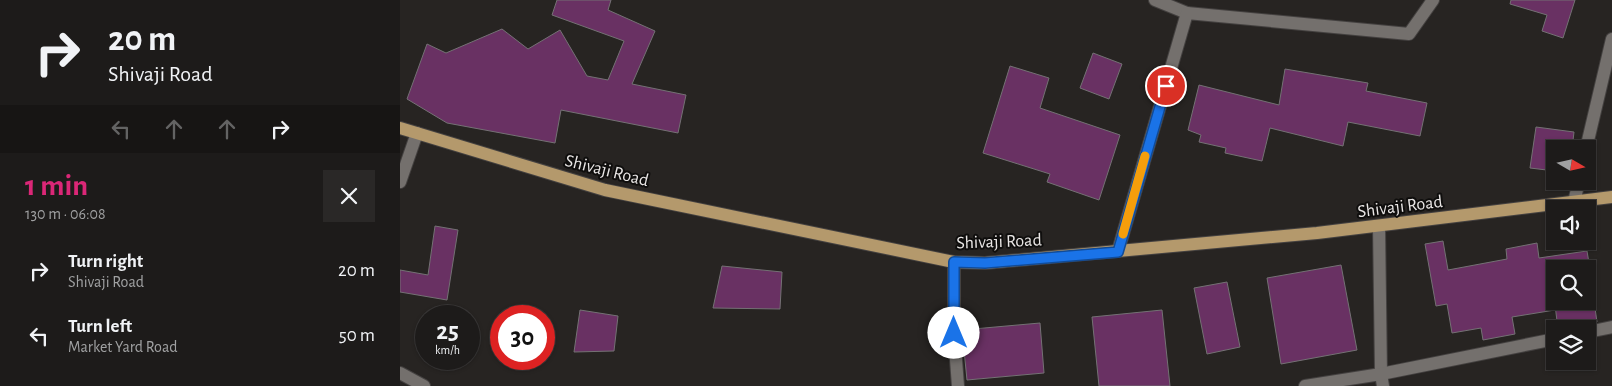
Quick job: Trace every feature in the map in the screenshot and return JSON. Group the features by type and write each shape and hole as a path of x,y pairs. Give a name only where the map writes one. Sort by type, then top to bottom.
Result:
{"main road":[{"name":"Shivaji Road","path":"400,128 605,190 954,262 985,263 1317,234 1546,205"},
{"name":"Shivaji Road","path":"1589,200 1612,197"}],"street":[{"path":"1155,0 1187,13 1409,34 1433,0"},
{"path":"1118,252 1187,13"},
{"path":"1588,140 1612,39"},
{"path":"400,182 417,133"},
{"path":"1379,226 1382,380"},
{"path":"954,262 954,333 958,386"},
{"path":"1596,330 1612,327"},
{"path":"1305,386 1382,380 1546,341"},
{"path":"400,372 424,386"}],"building":[{"path":"557,0 611,0 608,10 655,31 632,84 686,95 678,133 561,110 555,143 447,123 407,99 427,44 446,53 502,29 528,49 560,30 587,76 608,80 624,41 552,15"},
{"path":"1511,0 1575,0 1563,38 1542,31 1547,15 1510,4"},
{"path":"1093,53 1122,64 1109,99 1080,88"},
{"path":"1010,66 1049,78 1040,108 1120,135 1099,200 1047,182 1050,174 983,153"},
{"path":"1285,69 1368,83 1366,91 1427,103 1420,136 1348,122 1343,146 1270,128 1262,161 1225,153 1226,148 1199,142 1201,135 1188,130 1199,85 1279,105"},
{"path":"1536,127 1574,132 1573,140 1546,140 1546,170 1530,168"},
{"path":"435,226 458,230 447,300 400,292 400,270 428,275"},
{"path":"1443,241 1448,270 1507,259 1506,249 1537,243 1539,258 1587,251 1588,260 1546,260 1546,310 1555,310 1512,317 1515,334 1483,340 1481,328 1452,333 1447,304 1436,306 1425,244"},
{"path":"1341,265 1357,350 1281,364 1267,278"},
{"path":"722,266 782,272 780,309 713,308"},
{"path":"1227,282 1240,347 1207,354 1194,288"},
{"path":"580,310 618,316 614,351 574,352"},
{"path":"1162,310 1170,386 1099,386 1092,317"},
{"path":"1556,310 1595,310 1597,322 1596,320 1557,320"},
{"path":"1040,323 1044,373 967,380 962,330"}],"slow traffic":[{"path":"1123,234 1145,156"}],"route":[{"path":"954,333 954,262 985,263 1118,252 1166,86"}]}
